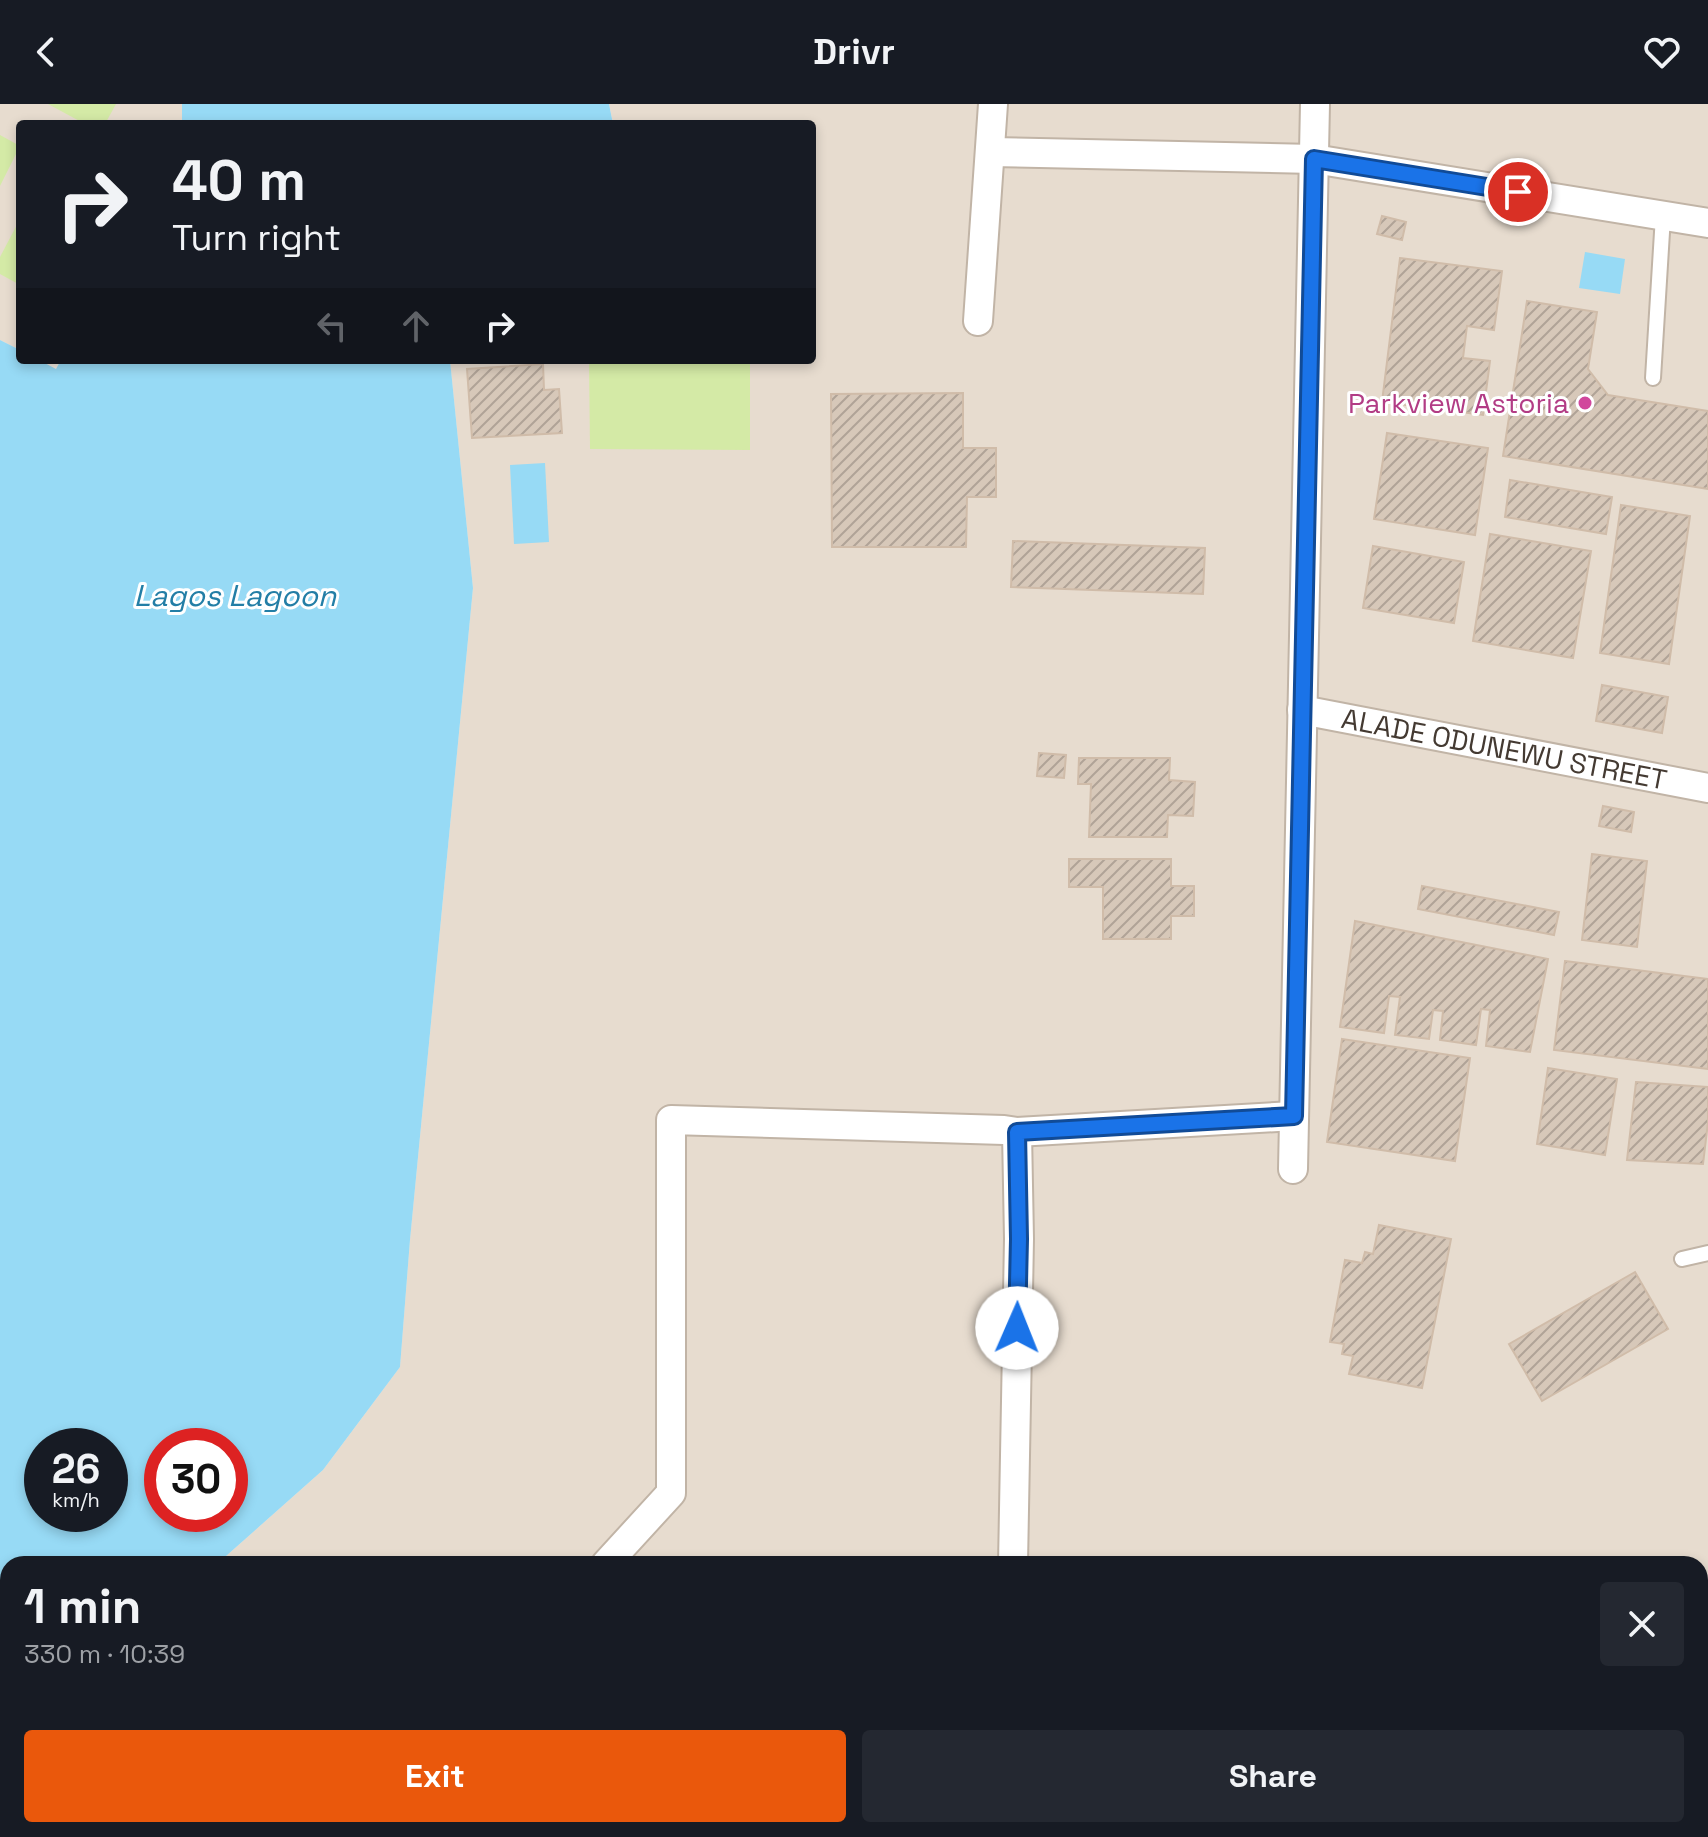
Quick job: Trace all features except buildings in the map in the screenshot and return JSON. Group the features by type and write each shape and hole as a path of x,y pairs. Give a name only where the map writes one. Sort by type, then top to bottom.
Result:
{"street":[{"path":"978,321 993,104"},
{"path":"1293,1169 1315,104"},
{"path":"990,152 1314,159 1708,223"},
{"name":"ALADE ODUNEWU STREET","path":"1302,710 1708,788"},
{"path":"613,1556 671,1493 671,1120 1017,1132 1294,1116"},
{"path":"1013,1556 1019,1239 1017,1132"}],"lane":[{"path":"1653,378 1663,216"},
{"path":"1682,1259 1708,1253"}],"shaded area":[{"path":"0,104 182,104 182,120 16,120 16,348 0,340"},
{"path":"609,104 1708,104 1708,1556 226,1556 323,1470 400,1367 473,588 450,364 816,364 816,120 612,120"}],"green space":[{"path":"48,104 116,104 107,120 78,120"},
{"path":"0,135 16,144 16,154 0,186"},
{"path":"16,227 16,283 0,274 0,257"},
{"path":"589,364 750,364 750,450 590,449"}],"water":[{"path":"182,104 609,104 612,120 182,120"},
{"path":"1585,252 1625,259 1620,294 1579,288"},
{"name":"Lagos Lagoon","path":"0,340 16,348 16,364 47,364 56,369 59,364 450,364 473,588 400,1367 323,1470 226,1556 0,1556"},
{"path":"545,463 549,542 514,544 510,465"}],"place":[{"name":"Parkview Astoria","path":"1585,403"}],"route":[{"path":"1017,1328 1017,1132 1294,1116 1314,159 1518,192"}]}
